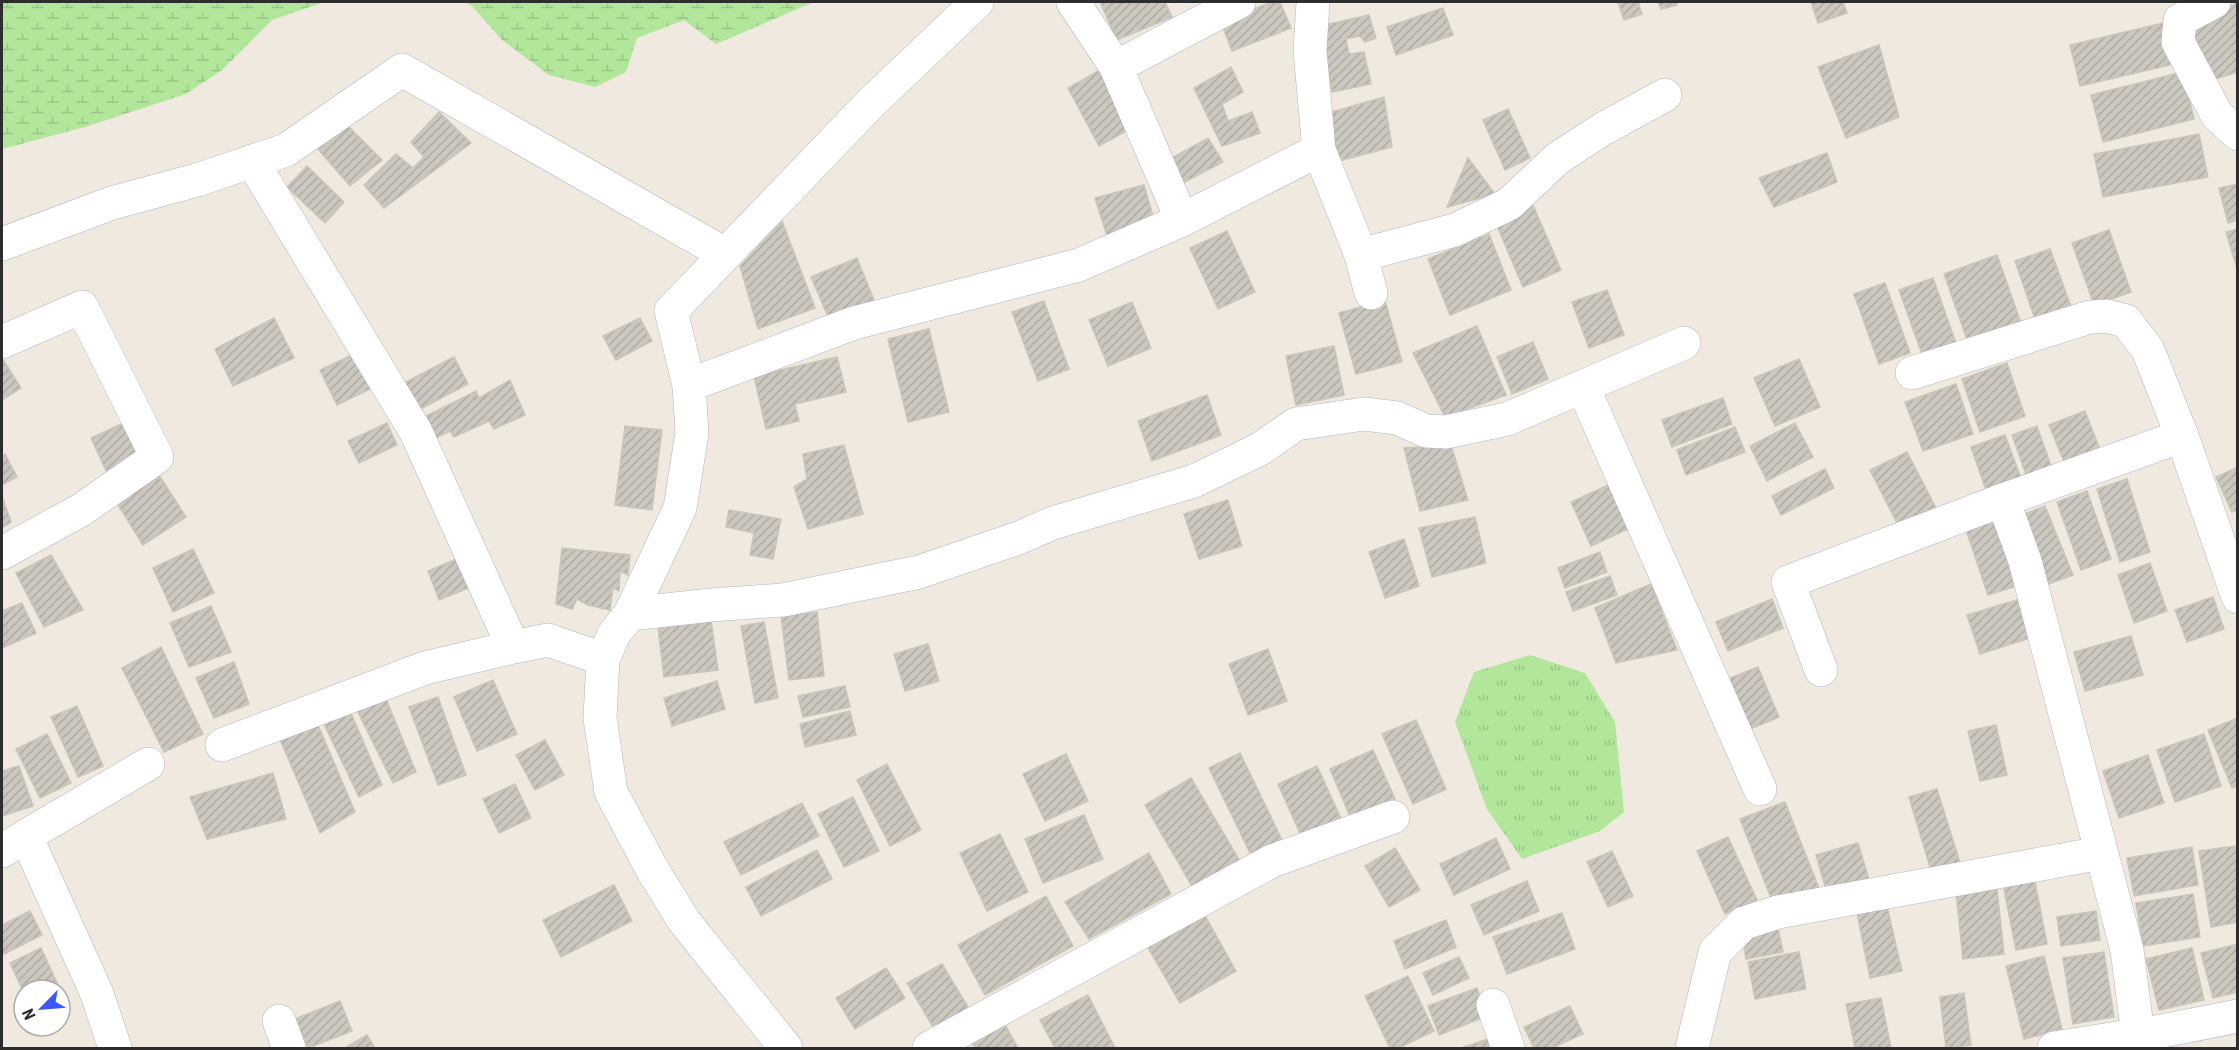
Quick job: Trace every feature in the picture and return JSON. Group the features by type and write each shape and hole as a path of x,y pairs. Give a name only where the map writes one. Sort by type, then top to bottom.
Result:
{"street":[{"path":"786,1048 684,921 652,869 611,792 600,718 603,659 614,634 630,614 680,508 692,433 689,385 671,311 870,104 977,2"},
{"path":"1073,2 1116,67 1182,220"},
{"path":"1116,67 1239,2"},
{"path":"1312,2 1310,51 1319,150 1361,255 1371,293"},
{"path":"2214,2 2180,20 2178,42 2217,115 2238,134"},
{"path":"2,244 112,203 197,180 286,150 402,70 725,254"},
{"path":"1361,255 1455,230 1509,204 1558,158 1601,130 1665,95"},
{"path":"689,385 854,323 1079,265 1182,220 1319,150"},
{"path":"252,161 416,432 513,647"},
{"path":"2,342 81,307 157,457 81,510 2,553"},
{"path":"1912,373 2090,317 2116,317 2126,321 2148,351 2182,436 2238,597"},
{"path":"630,614 783,600 919,572 1021,537 1053,523 1194,481 1260,449 1296,424 1364,414 1398,418 1426,431 1446,432 1507,419 1684,343"},
{"path":"1583,387 1760,789"},
{"path":"1821,670 1788,582 2003,500 2182,436"},
{"path":"2003,500 2025,561 2127,950 2156,1038"},
{"path":"222,745 425,668 513,647 548,640 603,659"},
{"path":"115,1048 97,994 14,844 148,764"},
{"path":"929,1048 1272,861 1393,817"},
{"path":"1692,1048 1715,952 1744,923 1778,912 2101,854"},
{"path":"1493,1005 1508,1048"},
{"path":"2054,1048 2156,1038 2238,1016"}],"green space":[{"path":"2,2 324,2 272,20 222,70 186,94 85,127 2,149"},
{"path":"466,2 814,2 716,44 684,20 637,38 626,72 595,87 549,75 502,40"},
{"path":"1530,655 1585,673 1615,722 1624,812 1600,831 1522,859 1487,809 1455,722 1474,672"}],"building":[{"path":"1100,2 1165,2 1172,17 1117,40"},
{"path":"1272,2 1280,2 1291,28 1232,51 1221,22"},
{"path":"1618,2 1638,2 1642,14 1624,20"},
{"path":"1658,2 1676,2 1677,5 1661,9"},
{"path":"1811,2 1843,2 1847,13 1818,23"},
{"path":"2238,3 2238,72 2209,81 2189,20"},
{"path":"1443,8 1453,35 1396,55 1387,27"},
{"path":"1369,15 1376,38 1365,42 1360,36 1346,39 1349,54 1364,52 1371,84 1332,92 1320,26"},
{"path":"2168,22 2178,63 2080,86 2070,45"},
{"path":"1879,45 1899,117 1846,138 1818,67"},
{"path":"1231,67 1243,92 1222,104 1228,121 1252,112 1260,133 1222,146 1194,88"},
{"path":"1102,69 1134,127 1099,146 1068,88"},
{"path":"2183,72 2194,119 2103,142 2091,95"},
{"path":"1384,97 1392,147 1339,161 1328,113"},
{"path":"1508,109 1530,158 1505,170 1483,120"},
{"path":"439,112 471,143 384,208 364,185 396,154 413,168 424,157 411,142"},
{"path":"346,124 382,160 350,186 318,149"},
{"path":"2199,134 2208,177 2103,197 2094,154"},
{"path":"1208,138 1223,162 1177,186 1168,160"},
{"path":"1827,153 1837,182 1774,207 1759,178"},
{"path":"1468,158 1495,194 1447,207"},
{"path":"307,166 344,202 325,223 287,187"},
{"path":"2238,184 2238,220 2228,223 2219,188"},
{"path":"1144,185 1154,219 1108,239 1095,198"},
{"path":"1533,205 1561,270 1523,287 1495,221"},
{"path":"782,221 815,308 758,329 740,266"},
{"path":"2238,229 2238,269 2237,269 2226,232"},
{"path":"2109,230 2131,292 2094,305 2072,243"},
{"path":"1227,231 1255,292 1218,309 1190,248"},
{"path":"1489,234 1511,290 1450,315 1428,259"},
{"path":"2050,249 2073,312 2037,325 2015,261"},
{"path":"1997,255 2021,323 1968,342 1944,274"},
{"path":"857,258 874,300 829,319 811,277"},
{"path":"1933,278 1957,346 1923,357 1899,290"},
{"path":"1885,283 1910,353 1879,364 1854,294"},
{"path":"1607,290 1624,335 1589,348 1572,302"},
{"path":"1385,300 1402,362 1356,374 1339,313"},
{"path":"1044,301 1069,369 1038,381 1012,312"},
{"path":"1132,302 1151,348 1108,366 1089,320"},
{"path":"274,318 294,358 233,386 215,349"},
{"path":"640,318 652,341 616,360 603,336"},
{"path":"1477,326 1506,395 1445,417 1413,353"},
{"path":"929,329 949,412 908,422 888,339"},
{"path":"1533,342 1548,379 1512,394 1497,357"},
{"path":"1334,346 1344,395 1296,405 1286,356"},
{"path":"356,353 372,388 337,405 320,370"},
{"path":"454,357 468,384 415,412 400,385"},
{"path":"837,357 846,392 795,404 799,421 766,429 754,376"},
{"path":"2,358 21,388 2,400"},
{"path":"1799,359 1820,407 1775,426 1754,378"},
{"path":"2007,363 2025,416 1980,432 1962,379"},
{"path":"510,380 525,415 494,429 489,421 454,437 450,431 432,440 422,418 476,391 479,398"},
{"path":"1956,384 1973,434 1923,451 1905,402"},
{"path":"1207,395 1221,435 1152,461 1138,421"},
{"path":"1723,398 1732,424 1672,447 1662,420"},
{"path":"2085,411 2104,460 2069,474 2049,425"},
{"path":"130,420 148,458 109,477 91,438"},
{"path":"387,423 397,445 359,463 348,441"},
{"path":"1795,423 1813,457 1767,481 1750,446"},
{"path":"625,426 662,430 652,510 615,505"},
{"path":"2037,426 2055,477 2030,486 2012,435"},
{"path":"1735,427 1745,452 1686,475 1677,450"},
{"path":"2005,435 2025,489 1990,502 1971,447"},
{"path":"844,445 863,514 808,529 794,487 807,479 803,454"},
{"path":"1451,445 1468,500 1420,511 1404,448"},
{"path":"1907,452 1938,512 1901,531 1870,470"},
{"path":"5,454 17,477 2,485 2,457"},
{"path":"2238,467 2238,510 2232,512 2216,477"},
{"path":"155,469 186,517 143,545 113,497"},
{"path":"1825,469 1834,488 1781,515 1772,496"},
{"path":"2127,479 2150,552 2120,562 2097,489"},
{"path":"1615,482 1635,526 1591,546 1571,502"},
{"path":"2087,491 2111,559 2081,570 2057,502"},
{"path":"2,496 11,522 2,528"},
{"path":"1228,500 1242,546 1199,559 1184,514"},
{"path":"2045,506 2073,575 2043,586 2015,518"},
{"path":"729,510 781,519 773,559 750,555 754,533 726,527"},
{"path":"1475,517 1486,563 1432,577 1419,528"},
{"path":"2000,518 2023,584 1988,595 1966,530"},
{"path":"1404,539 1419,586 1385,598 1369,552"},
{"path":"562,548 630,555 628,575 620,571 619,591 613,588 610,610 588,605 577,599 572,609 556,604"},
{"path":"193,549 214,593 173,612 153,568"},
{"path":"1600,552 1607,572 1565,588 1558,568"},
{"path":"51,555 83,610 44,627 16,573"},
{"path":"466,555 478,584 439,600 428,571"},
{"path":"2150,563 2167,611 2134,623 2118,575"},
{"path":"1610,576 1617,595 1573,611 1566,592"},
{"path":"1651,584 1677,650 1616,663 1595,608"},
{"path":"2213,597 2224,629 2187,642 2175,610"},
{"path":"1772,599 1783,628 1728,651 1716,622"},
{"path":"2017,600 2030,638 1980,654 1967,615"},
{"path":"22,603 36,633 2,648 2,611"},
{"path":"211,606 231,652 189,667 170,623"},
{"path":"817,612 824,676 789,680 781,616"},
{"path":"711,621 718,670 664,677 658,628"},
{"path":"764,622 778,698 755,703 741,626"},
{"path":"2131,636 2143,675 2085,691 2074,652"},
{"path":"928,644 939,681 905,691 894,654"},
{"path":"161,647 203,734 164,752 122,668"},
{"path":"1268,649 1287,701 1248,715 1229,664"},
{"path":"234,662 249,704 214,718 196,678"},
{"path":"1758,667 1779,717 1743,732 1723,681"},
{"path":"493,680 517,734 477,751 454,697"},
{"path":"717,681 725,709 672,726 664,698"},
{"path":"845,686 850,707 803,717 798,696"},
{"path":"384,694 416,772 393,783 356,708"},
{"path":"438,697 466,775 438,785 409,707"},
{"path":"77,706 103,766 78,777 51,717"},
{"path":"350,711 382,785 359,797 324,724"},
{"path":"850,711 856,735 805,747 800,724"},
{"path":"2238,718 2238,786 2232,788 2208,730"},
{"path":"1416,720 1446,789 1413,804 1382,734"},
{"path":"318,725 355,812 320,833 279,737"},
{"path":"1996,725 2007,775 1980,781 1968,731"},
{"path":"47,734 71,783 40,798 16,749"},
{"path":"2204,734 2221,786 2175,802 2157,750"},
{"path":"545,740 564,775 535,790 516,755"},
{"path":"1373,750 1395,799 1351,819 1330,769"},
{"path":"1240,753 1282,840 1251,855 1209,768"},
{"path":"1066,754 1088,801 1045,821 1023,774"},
{"path":"2148,755 2164,803 2119,818 2103,771"},
{"path":"887,764 921,830 890,846 857,780"},
{"path":"19,766 33,806 2,816 2,771"},
{"path":"1317,766 1343,823 1304,842 1278,784"},
{"path":"273,773 286,819 207,839 190,797"},
{"path":"1191,778 1241,863 1194,890 1145,805"},
{"path":"515,784 531,818 499,833 483,799"},
{"path":"1937,789 1961,866 1932,874 1909,797"},
{"path":"853,797 879,851 844,867 818,814"},
{"path":"1785,802 1820,891 1773,903 1740,819"},
{"path":"802,803 819,836 741,875 724,842"},
{"path":"1084,815 1103,859 1043,883 1025,839"},
{"path":"1000,834 1028,892 987,911 960,853"},
{"path":"1728,837 1757,900 1725,914 1697,851"},
{"path":"1496,838 1510,869 1454,895 1440,864"},
{"path":"1858,843 1870,883 1828,896 1816,855"},
{"path":"2236,846 2238,922 2211,927 2199,851"},
{"path":"2192,847 2198,885 2134,896 2127,858"},
{"path":"1395,848 1420,890 1389,907 1365,866"},
{"path":"817,850 832,879 761,916 746,887"},
{"path":"1612,851 1633,896 1608,907 1587,862"},
{"path":"1149,853 1171,894 1089,939 1065,902"},
{"path":"2034,877 2047,944 2016,950 2003,884"},
{"path":"1527,881 1539,911 1484,935 1471,905"},
{"path":"614,885 632,921 561,957 543,920"},
{"path":"1997,889 2004,954 1963,959 1956,893"},
{"path":"2193,894 2200,937 2143,946 2136,903"},
{"path":"1046,896 1073,946 985,995 958,945"},
{"path":"1886,902 1902,971 1870,978 1857,913"},
{"path":"30,911 42,935 2,955 2,925"},
{"path":"2096,911 2100,940 2061,946 2057,917"},
{"path":"1203,912 1236,971 1180,1003 1146,944"},
{"path":"1562,913 1575,949 1507,974 1493,937"},
{"path":"1446,920 1456,947 1405,969 1394,941"},
{"path":"1777,923 1783,952 1746,959 1741,930"},
{"path":"2238,944 2238,992 2213,998 2201,953"},
{"path":"41,948 55,978 17,978 10,963"},
{"path":"2192,948 2204,1000 2159,1010 2146,959"},
{"path":"1799,952 1806,989 1755,999 1748,962"},
{"path":"2104,952 2114,1017 2073,1024 2063,958"},
{"path":"2044,956 2062,1029 2024,1039 2006,966"},
{"path":"1459,957 1469,978 1433,995 1423,973"},
{"path":"942,964 971,1012 936,1032 907,983"},
{"path":"886,968 905,998 855,1029 836,998"},
{"path":"1408,976 1434,1031 1399,1048 1390,1048 1365,996"},
{"path":"1477,988 1487,1016 1439,1035 1428,1006"},
{"path":"1964,993 1971,1045 1946,1048 1940,997"},
{"path":"1088,995 1115,1048 1055,1048 1040,1020"},
{"path":"1881,998 1891,1048 1855,1048 1846,1004"},
{"path":"340,1001 352,1031 308,1048 295,1019"},
{"path":"1570,1006 1583,1034 1552,1048 1534,1048 1524,1027"},
{"path":"1004,1023 1018,1048 975,1048 971,1041"},
{"path":"367,1035 375,1048 345,1048"},
{"path":"1491,1038 1495,1048 1461,1048"}]}
